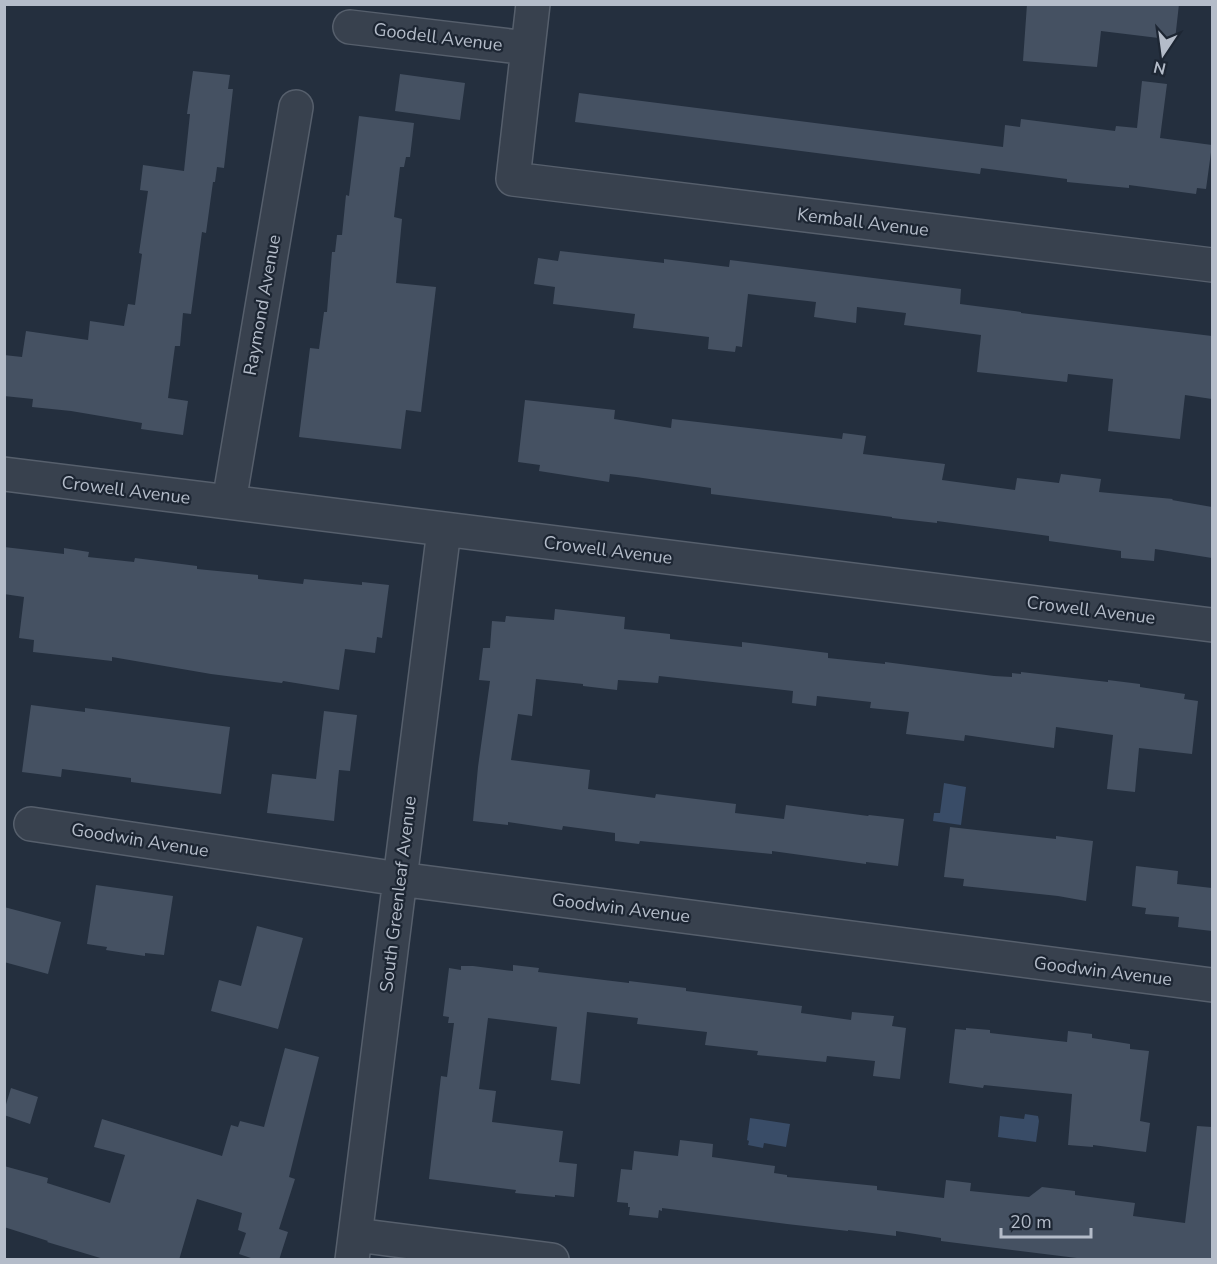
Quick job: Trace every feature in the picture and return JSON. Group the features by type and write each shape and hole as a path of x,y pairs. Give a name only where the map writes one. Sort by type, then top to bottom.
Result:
{"street":[{"path":"527,48 533,4"},
{"name":"Goodell Avenue","path":"350,27 527,48"},
{"name":"Kemball Avenue","path":"527,48 513,179 1212,265"},
{"name":"Raymond Avenue","path":"229,502 296,107"},
{"name":"Crowell Avenue","path":"4,474 1212,625"},
{"name":"South Greenleaf Avenue","path":"354,1247 444,530"},
{"name":"Goodwin Avenue","path":"31,824 399,879 1212,985"},
{"path":"354,1247 552,1260"}],"water":[{"path":"944,783 966,787 961,825 933,821 934,813 940,813"},
{"path":"1025,1114 1038,1116 1036,1142 998,1137 1000,1116 1024,1119"},
{"path":"750,1118 790,1124 786,1147 764,1143 763,1148 748,1145"}],"building":[{"path":"1027,4 1179,4 1175,40 1101,31 1097,67 1023,61"},
{"path":"193,71 230,75 228,89 233,89 224,168 217,167 206,233 202,232 191,314 183,313 180,346 175,346 168,398 188,401 183,435 141,429 142,423 32,407 33,399 4,396 4,355 22,357 26,331 88,340 90,321 124,326 128,304 135,305 142,254 139,253 148,191 140,190 143,165 184,171 190,114 187,114"},
{"path":"400,74 465,83 460,120 395,111"},
{"path":"1142,81 1167,84 1160,138 1212,145 1206,189 1197,188 1196,194 1129,185 1129,188 1067,182 1067,179 981,168 980,174 575,122 579,93 1003,147 1005,125 1020,127 1021,119 1115,131 1116,126 1137,128"},
{"path":"359,116 414,123 410,157 406,157 404,167 400,167 394,217 402,219 396,283 436,287 421,412 406,410 401,449 299,437 310,348 319,349 324,312 327,312 332,252 335,252 337,235 342,235"},
{"path":"560,251 664,263 664,259 729,267 730,260 961,289 960,304 1212,336 1212,399 1185,395 1180,439 1108,431 1113,379 1068,374 1067,382 977,372 981,335 904,325 906,313 857,307 856,323 814,317 816,302 748,294 742,347 736,346 735,352 708,349 709,337 633,328 635,314 553,304 555,287 534,284 538,258 558,261"},
{"path":"525,400 615,410 614,419 671,428 672,419 842,439 843,433 866,436 863,454 945,464 942,480 1015,490 1017,478 1059,483 1061,474 1101,479 1099,492 1173,499 1212,507 1212,558 1155,549 1154,561 1121,558 1121,551 1049,541 1049,536 711,494 711,488 636,477 610,474 609,482 539,471 540,465 518,462"},
{"path":"4,547 64,554 64,548 89,552 88,557 134,562 135,558 197,566 197,569 258,575 258,579 303,584 304,579 362,585 362,582 389,585 382,638 377,637 375,653 345,649 339,690 283,681 282,683 211,674 112,657 112,661 33,652 34,640 19,638 24,597 4,594"},
{"path":"555,609 625,617 624,629 670,634 670,639 742,647 742,642 828,653 828,658 885,664 885,662 994,676 1012,677 1012,673 1021,674 1021,672 1108,682 1108,680 1185,694 1184,699 1198,701 1192,754 1139,748 1135,792 1107,789 1113,735 1056,727 1054,748 965,735 964,741 906,734 909,712 870,708 871,702 817,696 816,706 792,703 793,691 659,676 658,683 618,680 617,690 536,679 532,716 518,714 511,760 590,770 588,789 655,798 656,794 736,804 735,813 784,819 786,805 904,819 898,866 772,851 772,854 640,841 639,844 615,841 615,833 563,826 562,830 508,822 508,825 473,821 490,681 479,680 483,648 490,648 492,621 505,622 506,616 554,620"},
{"path":"31,705 85,712 85,708 230,727 221,794 131,782 131,778 62,769 61,777 22,772"},
{"path":"324,711 357,715 350,771 339,770 334,821 267,813 272,774 316,779"},
{"path":"950,827 1093,841 1086,901 963,886 964,879 944,877"},
{"path":"1136,866 1178,871 1177,884 1212,888 1212,931 1178,927 1179,917 1145,914 1146,908 1132,906"},
{"path":"96,885 173,896 164,955 145,953 145,956 106,950 107,947 87,944"},
{"path":"4,907 61,922 48,974 4,962"},
{"path":"257,926 303,938 278,1029 211,1011 219,980 241,986"},
{"path":"513,965 539,968 538,972 686,988 686,991 802,1006 801,1013 851,1020 852,1012 894,1016 892,1026 906,1028 900,1079 873,1076 875,1061 827,1056 826,1062 757,1055 758,1051 705,1045 707,1032 637,1024 638,1018 587,1012 580,1084 551,1080 557,1027 488,1018 479,1089 496,1091 492,1122 563,1131 559,1162 577,1164 574,1197 515,1193 516,1190 429,1179 441,1076 447,1077 454,1023 448,1023 449,1017 443,1016 449,968 461,970 461,966 473,966 513,971"},
{"path":"966,1028 1067,1042 1068,1031 1092,1034 1092,1038 1130,1044 1130,1049 1149,1051 1140,1121 1150,1123 1146,1152 1093,1145 1093,1147 1068,1145 1072,1094 984,1085 983,1088 949,1083 955,1029 966,1030"},
{"path":"285,1048 319,1057 289,1177 295,1179 279,1229 288,1232 279,1260 257,1260 239,1254 246,1233 238,1230 242,1213 197,1199 179,1260 107,1260 4,1227 4,1166 48,1178 47,1183 110,1203 125,1155 94,1147 102,1119 222,1156 231,1125 238,1127 240,1121 264,1127"},
{"path":"11,1088 38,1097 30,1124 4,1115"},
{"path":"1197,1126 1212,1127 1212,1260 1093,1260 941,1241 941,1238 896,1231 896,1236 662,1208 662,1211 659,1210 658,1218 629,1215 628,1203 617,1202 621,1169 632,1170 634,1151 678,1156 680,1140 713,1144 712,1157 775,1166 774,1173 787,1175 787,1177 877,1186 877,1190 944,1198 946,1180 971,1183 970,1191 1029,1197 1042,1187 1075,1191 1075,1195 1135,1203 1133,1216 1185,1223"}]}
